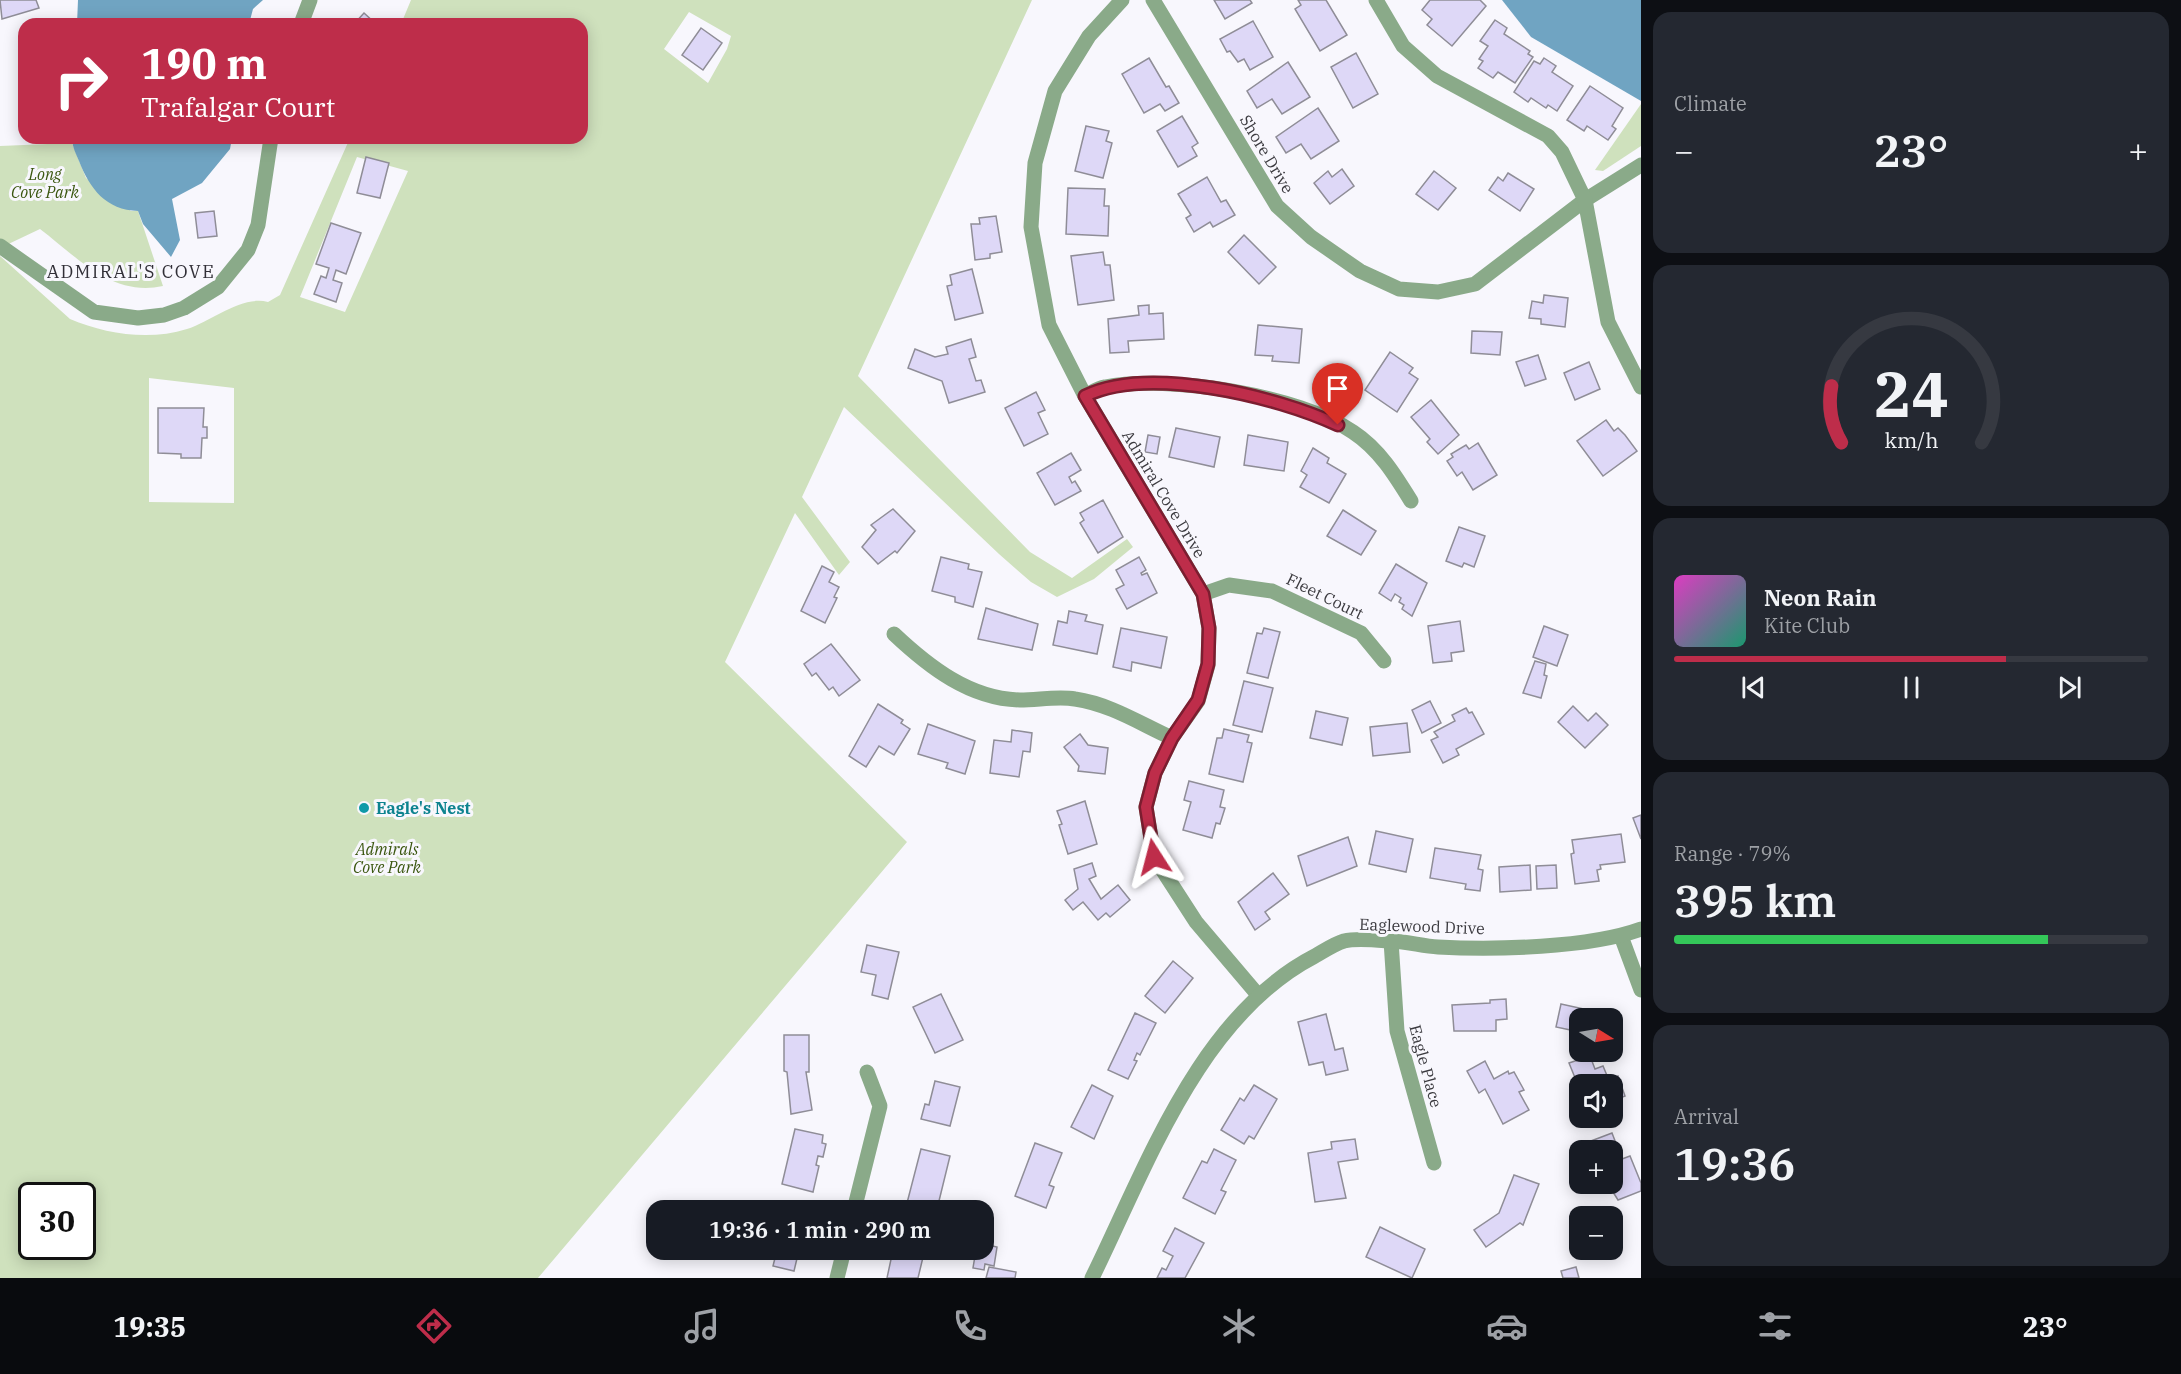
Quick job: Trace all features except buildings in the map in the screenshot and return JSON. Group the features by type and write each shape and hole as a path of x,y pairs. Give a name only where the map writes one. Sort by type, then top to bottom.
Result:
{"street":[{"path":"303,18 310,0"},
{"name":"Admiral Cove Drive","path":"1122,0 1089,36 1055,92 1035,162 1031,227 1038,278 1049,325 1085,396 1203,594 1209,628 1208,664 1198,700 1172,738 1155,773 1146,807 1154,857 1196,922 1258,994"},
{"name":"Shore Drive","path":"1153,0 1277,206 1311,237 1370,275 1399,289 1438,292 1475,284 1585,200 1641,165"},
{"path":"1376,0 1402,46 1437,76 1548,136 1562,152 1585,200 1608,322 1641,387"},
{"path":"0,246 94,312 138,318 164,315 184,308 218,287 248,250 258,225 270,144"},
{"path":"1085,396 1104,387 1134,384 1203,387 1256,397 1309,411 1353,431 1386,460 1411,501"},
{"name":"Fleet Court","path":"1203,594 1229,585 1272,591 1361,633 1384,661"},
{"path":"894,634 925,663 952,680 984,694 1018,700 1074,698 1107,708 1172,738"},
{"name":"Eaglewood Drive","path":"1092,1278 1155,1148 1200,1065 1232,1021 1258,994 1298,965 1344,941 1391,941 1438,947 1525,947 1621,936 1641,930"},
{"path":"1621,936 1641,990"},
{"name":"Eagle Place","path":"1391,941 1397,1031 1434,1163"},
{"path":"856,1200 880,1106 867,1072"},
{"path":"837,1278 842,1260"}],"green space":[{"name":"Admirals Cove Park","path":"411,0 1032,0 858,376 1030,552 1072,578 1127,539 1133,547 1094,579 1057,597 1031,582 999,554 844,407 802,497 850,562 839,575 795,513 725,662 907,842 538,1278 0,1278 0,256 70,319 112,332 143,335 172,333 197,325 238,305 258,301 268,302 280,295 347,144 588,144 588,18 404,18","holes":["689,12 731,36 727,49 708,83 664,49","357,157 408,171 345,312 300,297","149,378 234,388 234,503 149,502"]},
{"path":"1641,104 1641,146 1603,171 1595,170"},
{"name":"Long Cove Park","path":"72,144 86,178 131,211 138,211 163,286 145,288 128,286 112,280 82,263 40,229 0,248 0,146"}],"water":[{"path":"78,0 263,0 253,9 251,18 77,18"},
{"path":"1502,0 1641,0 1641,101 1531,37"},
{"path":"73,144 231,144 230,149 202,183 172,199 180,240 171,257 143,224 138,211 117,207 94,189"}],"place":[{"name":"Eagle's Nest","path":"364,808"}],"district":[{"name":"ADMIRAL'S COVE","path":"131,271"}],"route":[{"path":"1154,857 1146,807 1155,773 1172,738 1198,700 1208,664 1209,628 1203,594 1085,396 1104,387 1145,384 1203,387 1256,397 1309,411 1338,425"}]}
